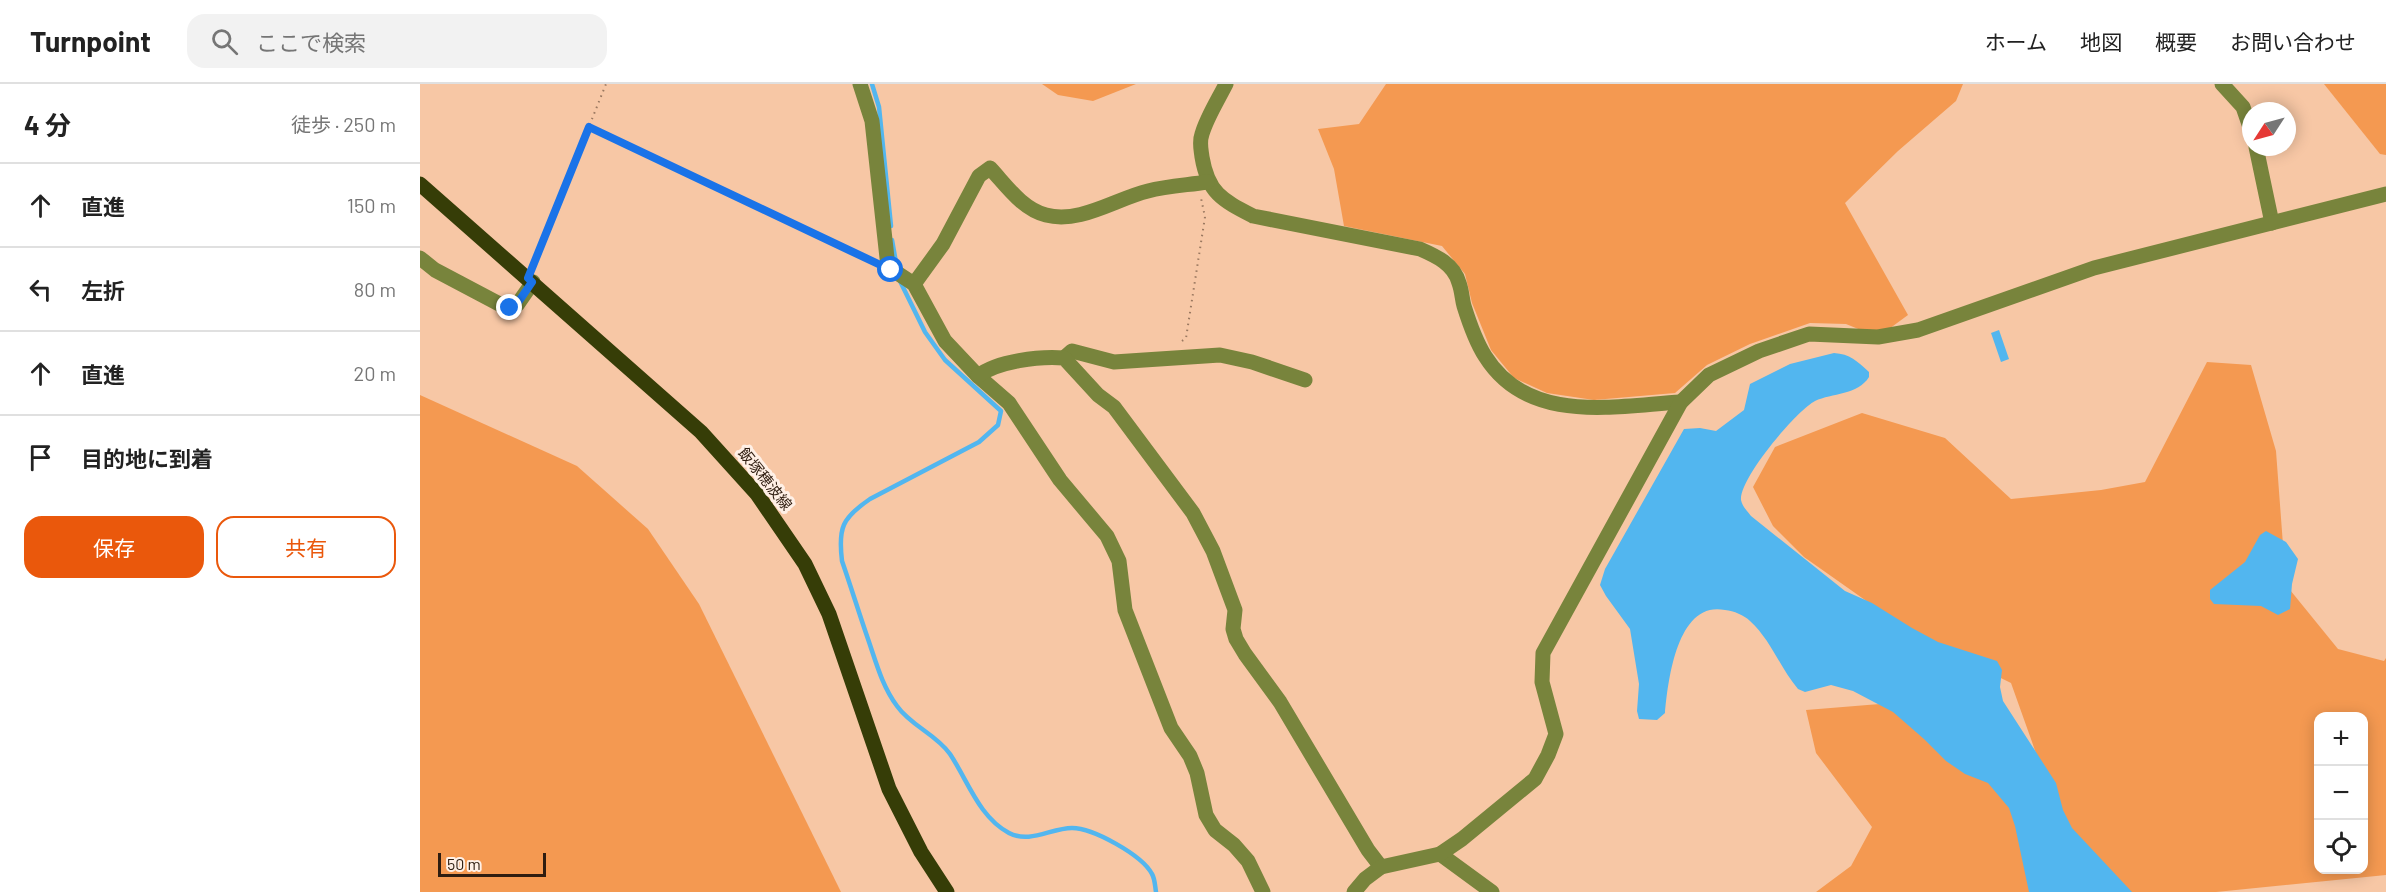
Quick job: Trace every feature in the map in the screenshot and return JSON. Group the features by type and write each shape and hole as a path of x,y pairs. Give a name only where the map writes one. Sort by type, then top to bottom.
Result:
{"main road":[{"name":"飯塚穂波線","path":"420,184 701,432 757,494 805,564 829,614 889,789 921,852 948,892"}],"street":[{"path":"860,84 872,121 890,269 911,282 945,340 978,376 1008,403 1060,480 1107,536 1119,561 1125,610 1171,728 1191,756 1206,815 1215,830 1234,845 1248,861 1263,892"},
{"path":"1226,84 1202,134 1200,144 1203,182 1218,195 1253,216 1420,249 1443,259 1459,281 1463,304 1485,356 1506,382 1520,393 1546,402 1581,408 1681,402"},
{"path":"2222,84 2242,106"},
{"path":"2258,156 2272,223"},
{"path":"911,282 943,244 979,176 990,168 1026,206 1045,215 1067,217 1104,207 1147,191 1203,182"},
{"path":"1354,892 1365,879 1381,867 1440,854 1462,839 1535,779 1556,734 1542,682 1543,653 1681,402 1709,375 1759,351 1809,333 1878,337 1918,330 2094,267 2386,194"},
{"path":"420,258 435,270 510,308 517,304 530,280"},
{"path":"978,376 984,371 1026,360 1064,358 1072,351 1114,362 1220,355 1252,362 1305,380"},
{"path":"1064,358 1098,395 1114,407 1193,513 1213,551 1235,610 1233,629 1236,639 1280,702 1368,850 1381,867"},
{"path":"1440,854 1492,892"}],"path":[{"path":"530,280 606,84"},
{"path":"589,127 890,269"},
{"path":"1179,344 1186,338 1205,217 1203,182"}],"shaded area":[{"path":"1042,84 1136,84 1093,101 1058,95"},
{"path":"1386,84 1963,84 1956,101 1898,151 1845,203 1908,315 1878,337 1846,324 1810,323 1750,344 1707,365 1675,393 1594,400 1547,393 1514,378 1491,350 1472,303 1465,274 1442,246 1344,226 1334,169 1318,129 1359,124"},
{"path":"2324,84 2386,84 2386,155 2380,154"},
{"path":"2207,362 2251,365 2276,451 2286,585 2338,649 2384,661 2386,658 2386,875 2216,892 1816,892 1851,866 1872,827 1816,753 1806,710 1892,703 2058,815 2011,683 1919,638 1804,557 1773,526 1753,487 1775,447 1862,413 1945,438 2011,499 2101,490 2145,482"},
{"path":"420,395 577,466 648,529 699,604 841,892 420,892"}],"water":[{"path":"1999,330 2009,359 2001,362 1991,333"},
{"path":"1834,353 1853,359 1869,372 1869,377 1852,390 1815,401 1795,418 1770,446 1749,477 1743,490 1741,500 1743,504 1751,516 1845,591 1872,603 1938,642 1997,661 2002,670 2000,687 2003,701 2056,783 2063,810 2072,828 2132,892 2029,892 2009,808 1988,783 1965,774 1946,761 1893,712 1853,691 1831,685 1805,692 1798,689 1757,629 1748,619 1735,612 1709,610 1696,617 1678,646 1669,682 1665,713 1657,720 1639,719 1637,711 1639,684 1630,629 1600,585 1605,569 1684,429 1700,428 1716,431 1744,410 1750,384 1790,364"},
{"path":"2266,531 2286,542 2298,559 2292,584 2290,609 2278,615 2261,606 2214,604 2210,599 2210,590 2245,562 2260,535"}],"waterway":[{"path":"872,84 879,107 891,226"},
{"path":"892,240 897,268"},
{"path":"899,279 925,332 945,360 1001,411 998,425 979,442 870,499 853,512 844,525 841,540 842,561 883,682 903,713 938,741 950,754 975,798 999,826 1009,833 1025,837 1072,828 1104,838 1128,851 1147,867 1152,874 1156,892"}],"route":[{"path":"510,308 525,296 532,282 528,278 589,127 891,270"}]}
